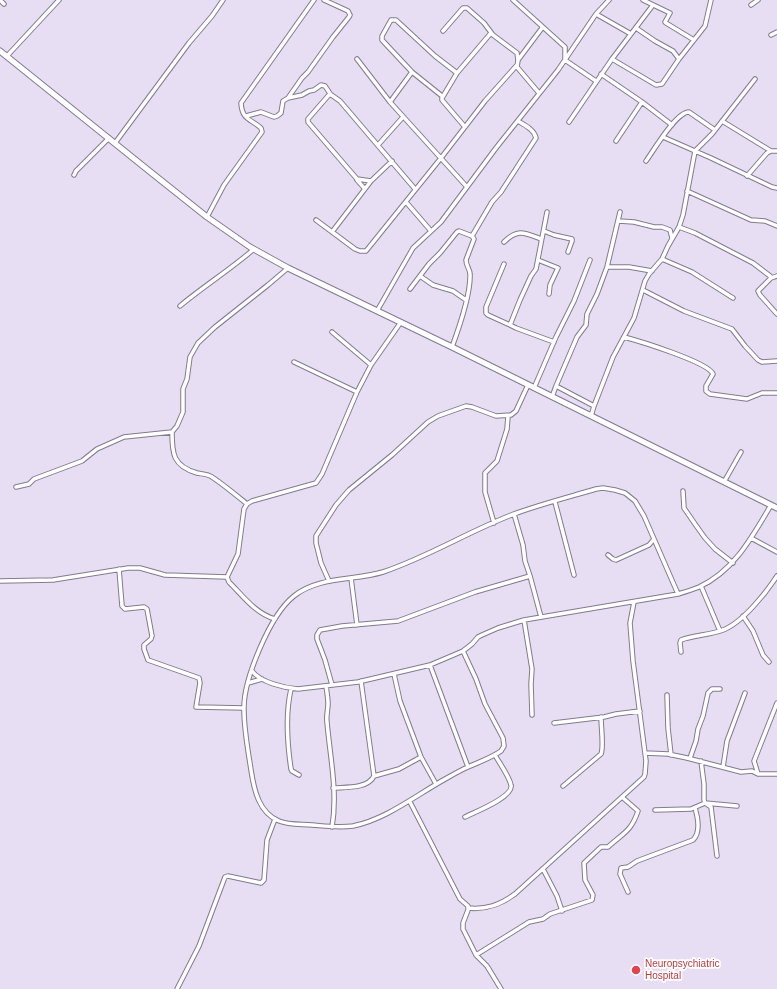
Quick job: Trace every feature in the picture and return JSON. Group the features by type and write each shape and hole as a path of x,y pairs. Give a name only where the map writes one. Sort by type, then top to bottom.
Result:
{"main road":[{"path":"0,51 207,216 254,249 288,268 377,310 777,508"}],"street":[{"path":"0,0 4,4"},
{"path":"7,56 59,0"},
{"path":"115,143 189,43 212,16 223,0"},
{"path":"207,216 224,185 262,132 261,128 249,120 246,116 241,105 243,98 314,0"},
{"path":"288,98 349,17 350,14 348,11 324,0"},
{"path":"513,0 542,28 565,47 565,60"},
{"path":"377,310 413,248 441,222 565,60 596,14 609,0"},
{"path":"643,0 670,13 665,22 694,40"},
{"path":"612,59 656,85 662,84 679,59 705,26 711,0"},
{"path":"751,5 758,0"},
{"path":"569,122 601,74 653,5"},
{"path":"443,31 462,8 465,7 477,17 491,33 515,52 518,56 516,67 540,93"},
{"path":"596,14 631,34"},
{"path":"457,73 435,56 396,20 391,20 382,36 382,40 412,72 442,96 442,100 465,127"},
{"path":"518,60 542,28"},
{"path":"636,28 655,42 673,51 679,59"},
{"path":"771,35 777,32"},
{"path":"442,96 457,73 491,33"},
{"path":"357,59 390,102 467,187"},
{"path":"565,60 596,81"},
{"path":"316,220 355,249 360,252 366,251 485,101 517,65"},
{"path":"390,102 412,72"},
{"path":"601,74 672,125"},
{"path":"591,416 613,356 634,318 645,281 662,259 679,226 695,151 715,130 755,79"},
{"path":"246,116 261,112 274,117 277,116 281,113 283,101 288,98 302,95 322,84 340,101 415,189"},
{"path":"332,95 330,94 307,120 365,189"},
{"path":"616,141 642,102"},
{"path":"646,161 672,125 684,113 689,112 715,130"},
{"path":"378,145 403,117"},
{"path":"452,347 466,300 470,275 466,260 474,239 472,236 492,202 501,192 534,142 535,135 532,130 518,120"},
{"path":"722,121 771,151 777,151"},
{"path":"663,137 747,176 777,188"},
{"path":"74,175 76,171 108,138"},
{"path":"747,176 767,153 771,151"},
{"path":"332,232 371,181 392,161"},
{"path":"357,179 371,181"},
{"path":"687,191 751,220 777,226"},
{"path":"406,202 431,231"},
{"path":"510,324 531,276 536,269 547,212"},
{"path":"552,397 577,337 586,326 587,314 607,267 619,222 620,212"},
{"path":"619,222 634,222 654,227 662,226 670,230 672,238"},
{"path":"679,226 753,263 771,278"},
{"path":"544,231 572,239 568,252"},
{"path":"410,289 456,232 472,236"},
{"path":"504,242 510,236 517,233 525,233 542,239"},
{"path":"180,306 254,249"},
{"path":"662,259 692,272 733,298"},
{"path":"538,260 558,268 550,285 549,294"},
{"path":"534,388 574,301 590,260"},
{"path":"504,264 485,311 488,315 516,328 554,342"},
{"path":"607,267 629,267 652,271"},
{"path":"247,504 211,476 184,467 176,460 172,452 172,432 177,426 183,412 183,389 187,378 190,357 198,343 215,326 288,268"},
{"path":"420,276 433,285 453,291 466,300"},
{"path":"777,276 771,278 759,289 758,293 777,314"},
{"path":"643,290 684,311 732,329 758,360 762,362 777,361"},
{"path":"275,619 262,614 254,608 229,582 227,577 238,554 244,509 247,504 252,501 316,483 322,474 357,392 371,365 400,322"},
{"path":"332,332 371,365"},
{"path":"624,337 676,353 711,370 713,375 706,386 706,391 710,394 747,399 762,393 777,393"},
{"path":"294,362 357,392"},
{"path":"329,581 321,563 316,543 316,536 336,505 356,483 392,455 428,422 438,416 466,406 496,416 508,416 513,414 516,411 528,385"},
{"path":"556,386 594,406"},
{"path":"494,523 485,492 485,473 497,460 507,429 508,416"},
{"path":"16,487 28,484 34,479 82,461 97,449 124,437 172,432"},
{"path":"724,482 741,452"},
{"path":"463,651 476,679 485,704 504,742 503,749 495,755 436,784 410,802 365,822 352,826 332,827 279,821 270,816 262,807 253,780 246,743 244,708 248,683 269,629 288,601 294,595 312,586 329,581 377,573 410,561 514,514 596,489 609,489 625,493 635,501 644,516 678,594"},
{"path":"683,491 684,508 695,524 715,549 733,563"},
{"path":"554,502 574,575"},
{"path":"252,671 256,676 262,679 290,689 361,681 430,664 463,651 482,635 498,628 524,620 678,594 701,586 733,563 751,538 771,505"},
{"path":"514,514 523,545 525,561 541,617"},
{"path":"751,538 777,552"},
{"path":"608,555 616,560 649,544 654,539"},
{"path":"649,544 659,551"},
{"path":"0,581 53,580 128,568 140,568 165,575 227,577"},
{"path":"119,569 122,606 126,609 144,606 147,609 152,636 151,639 144,645 148,660 199,678 200,683 196,707 244,708"},
{"path":"332,685 317,635 318,632 324,628 398,621 475,592 530,576"},
{"path":"681,652 681,640 720,631 731,626 761,597 777,576"},
{"path":"351,578 357,625"},
{"path":"701,586 720,631"},
{"path":"468,908 486,909 501,903 515,894 644,777 646,768 645,754 630,623 634,602"},
{"path":"743,616 753,631 763,655 769,662"},
{"path":"524,620 532,669 532,715"},
{"path":"430,664 468,767"},
{"path":"394,674 400,701 421,757 436,784"},
{"path":"248,683 262,679"},
{"path":"333,788 366,784 371,781 374,776 361,681"},
{"path":"326,686 328,703 326,712 330,742 335,809 332,827"},
{"path":"290,689 288,707 288,747 292,771 300,775"},
{"path":"690,758 703,716 708,693 712,689 720,689"},
{"path":"724,767 727,741 745,693"},
{"path":"667,695 671,755"},
{"path":"758,774 754,761 777,703"},
{"path":"554,723 640,711"},
{"path":"563,786 601,754 603,748 600,728 601,717"},
{"path":"645,754 671,755 690,758 741,772 752,771 758,774 777,774"},
{"path":"465,817 503,799 511,791 512,788 510,781 495,755"},
{"path":"374,776 399,769 421,757"},
{"path":"702,761 705,803"},
{"path":"476,955 529,922 543,919 550,914 592,900 593,894 584,877 584,863 602,847 608,847 625,834 634,824 638,811 622,797"},
{"path":"410,802 460,899 466,903 468,908 462,927 476,955 487,966 501,989"},
{"path":"705,803 711,807 717,856"},
{"path":"655,810 691,809 705,803 737,806"},
{"path":"628,892 620,874 621,868 628,867 637,861 693,840 698,833 698,818 695,808"},
{"path":"177,989 199,946 225,877 228,876 261,882 264,880 267,840 275,819"},
{"path":"543,869 557,896 562,911"}],"place":[{"name":"Neuropsychiatric Hospital","path":"636,970"}]}
